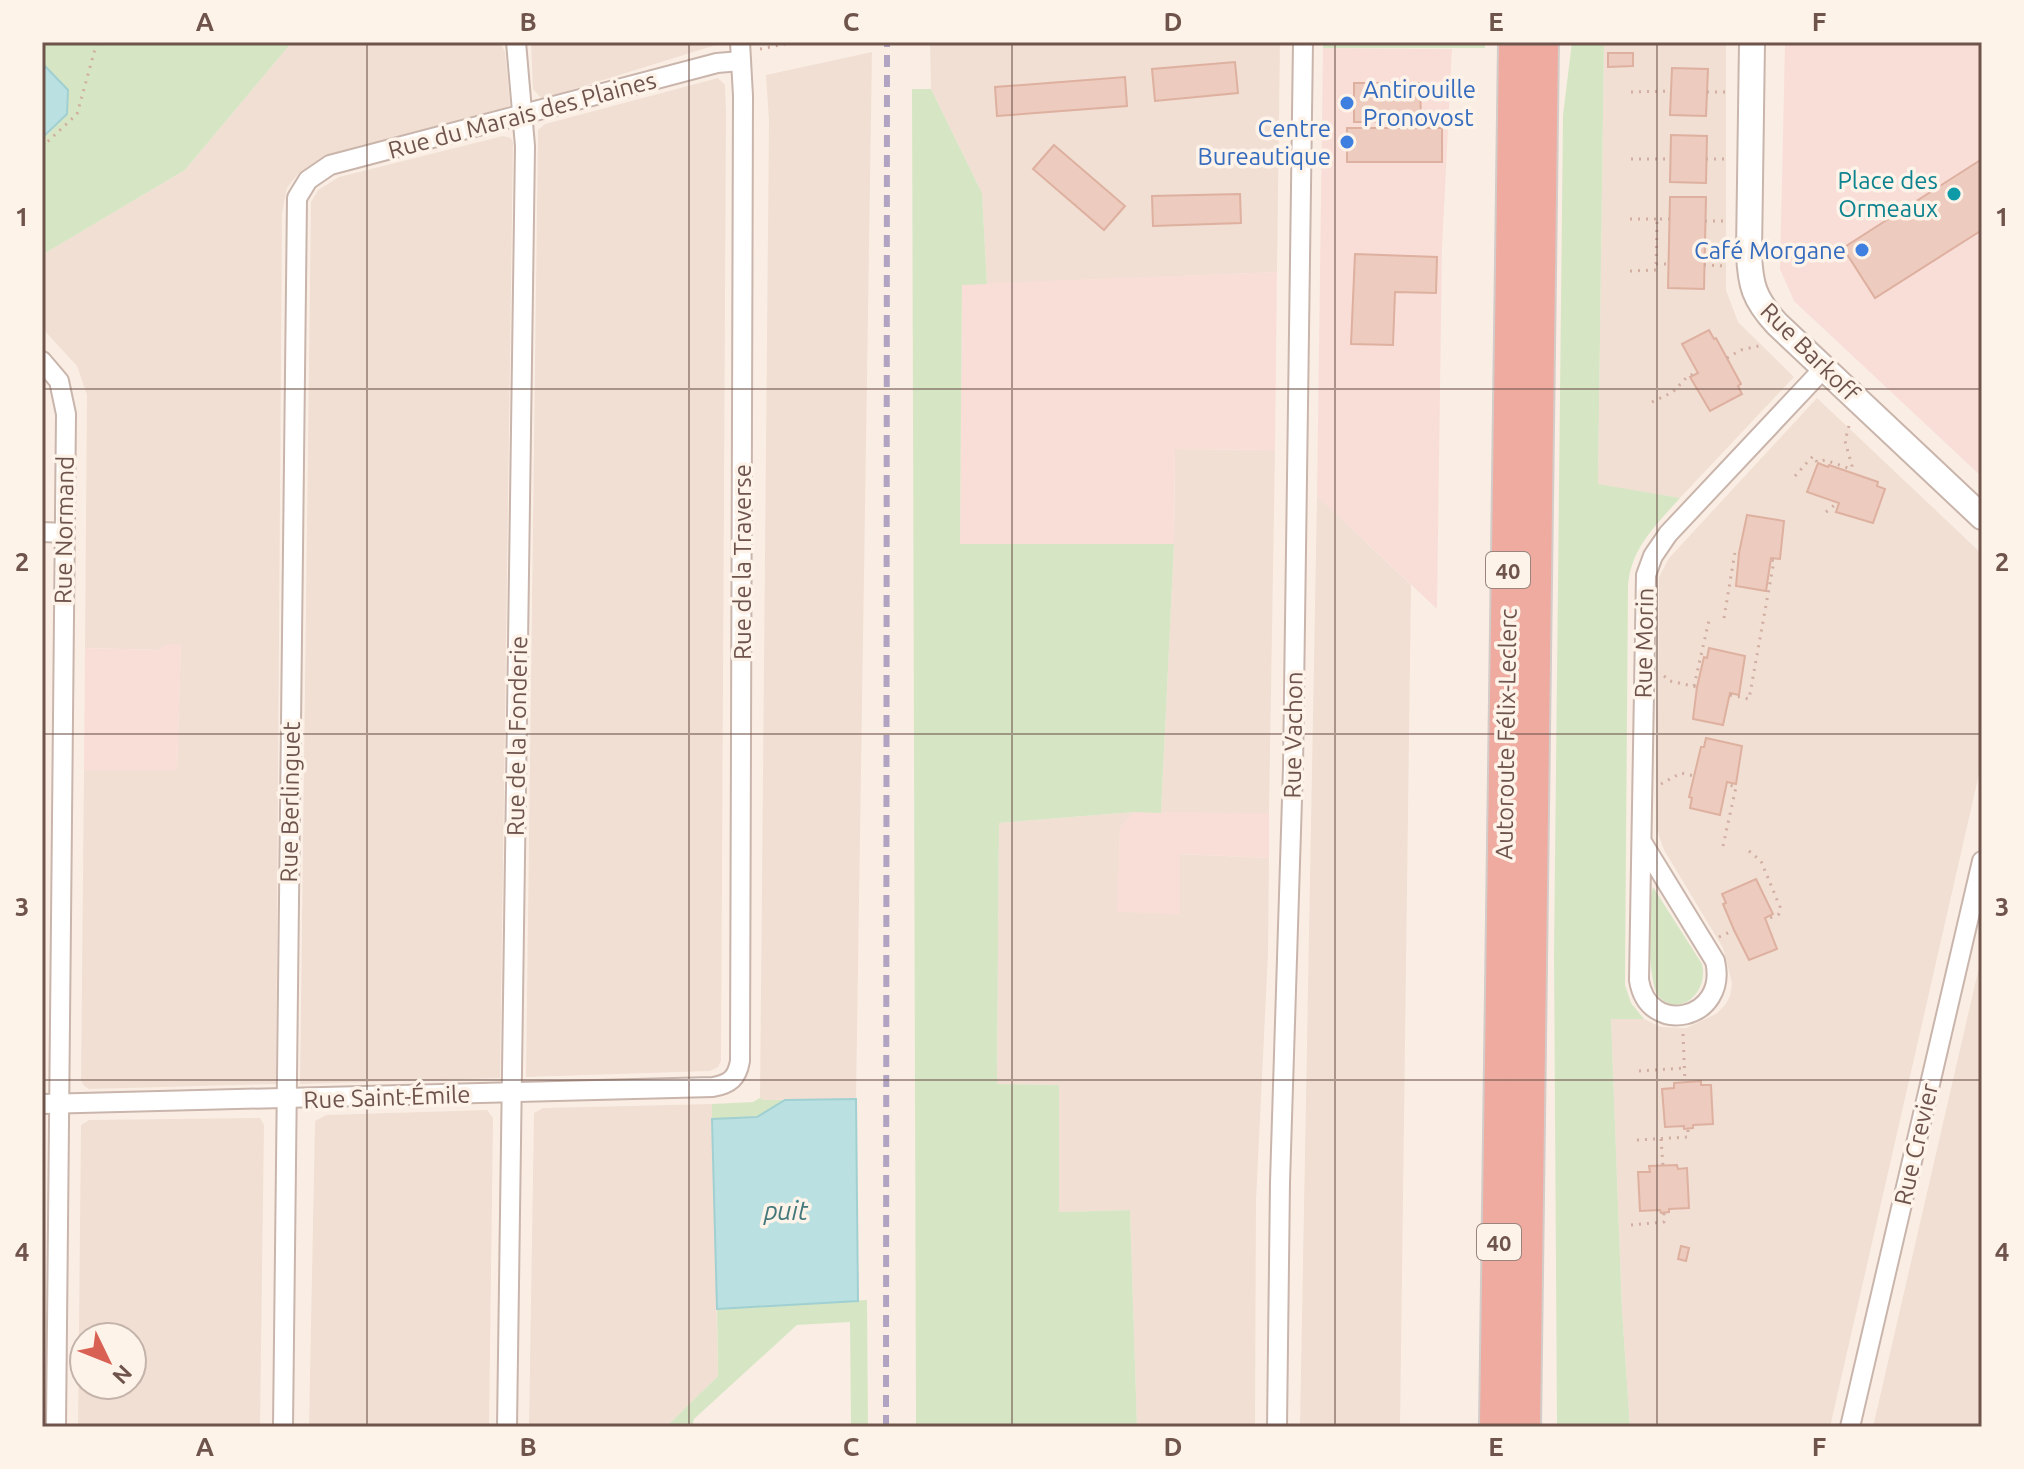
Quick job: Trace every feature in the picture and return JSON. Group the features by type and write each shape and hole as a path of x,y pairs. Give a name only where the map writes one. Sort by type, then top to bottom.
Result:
{"highway":[{"name":"Autoroute Félix-Leclerc","path":"1494,1427 1516,42"},
{"name":"Autoroute Félix-Leclerc","path":"1523,1427 1541,42"}],"street":[{"name":"Rue Vachon","path":"1277,1427 1280,1182 1293,751 1303,42"},
{"name":"Rue Barkoff","path":"1752,42 1749,242 1751,285 1761,307 1982,517"},
{"name":"Rue de la Fonderie","path":"507,1427 525,146 515,43"},
{"name":"Rue du Marais des Plaines","path":"308,180 330,165 717,63 740,52"},
{"name":"Rue de la Traverse","path":"732,1081 740,1061 743,112 740,52"},
{"name":"Rue Berlinguet","path":"283,1427 296,204 299,192 308,180"},
{"name":"Rue Normand","path":"42,361 59,381 65,399 50,1104 56,1427"},
{"name":"Rue Morin","path":"1642,842 1715,961 1718,982 1714,994 1704,1005 1687,1014 1675,1016 1662,1013 1647,1002 1641,992 1638,969 1647,568 1668,534 1824,368"},
{"path":"42,532 64,533"},
{"name":"Rue Crevier","path":"1850,1427 1982,861"},
{"name":"Rue Saint-Émile","path":"50,1104 713,1087 732,1081"}],"path":[{"path":"42,147 77,114 97,42"},
{"path":"759,49 795,42"},
{"path":"1631,92 1671,91"},
{"path":"1707,92 1730,92"},
{"path":"1631,159 1670,159"},
{"path":"1706,159 1729,159"},
{"path":"1630,219 1669,219"},
{"path":"1630,271 1656,270 1657,219"},
{"path":"1705,221 1728,221"},
{"path":"1656,264 1668,264"},
{"path":"1704,265 1727,266"},
{"path":"1727,358 1741,350 1763,345"},
{"path":"1652,402 1673,392 1687,377 1697,372"},
{"path":"1795,476 1813,456 1817,462 1825,460 1851,471 1845,441 1849,426"},
{"path":"1826,512 1837,503"},
{"path":"1724,618 1735,552 1739,553"},
{"path":"1730,695 1749,699 1770,591 1774,561 1771,560"},
{"path":"1659,672 1670,681 1696,686 1710,616"},
{"path":"1657,786 1681,773 1694,776"},
{"path":"1723,846 1736,787 1726,784"},
{"path":"1749,851 1761,861 1780,907 1779,914 1765,920"},
{"path":"1717,937 1734,930"},
{"path":"1683,1028 1685,1082"},
{"path":"1639,1071 1685,1068"},
{"path":"1637,1140 1688,1137 1688,1129"},
{"path":"1661,1139 1663,1166"},
{"path":"1631,1225 1664,1222 1664,1213"}],"shaded area":[{"path":"292,42 500,42 505,52 510,105 503,110 320,159 298,174 287,188 282,213 276,1084 89,1089 81,1080 84,770 177,770 181,645 162,645 162,650 85,648 87,395 77,366 42,328 42,255 185,170"},
{"path":"531,42 716,42 716,45 542,99 533,89"},
{"path":"930,42 1280,42 1277,272 987,284 982,193 931,89"},
{"path":"1604,42 1724,42 1726,45 1726,290 1738,322 1794,377 1680,498 1598,485"},
{"path":"1982,42 1982,477 1794,301 1780,269 1785,43"},
{"path":"1323,48 1452,49 1442,249 1437,609 1317,496"},
{"path":"872,52 856,1099 764,1100 760,1098 769,121 766,75"},
{"path":"718,78 725,85 726,112 721,1061 718,1067 710,1071 526,1077 538,130 545,124"},
{"path":"503,136 511,138 513,143 500,1078 300,1084 311,202 318,190 339,177"},
{"path":"1277,272 1275,450 1175,449 1174,544 960,544 962,284"},
{"path":"1817,398 1982,554 1982,761 1830,1427 1630,1427 1622,1310 1611,1019 1644,1019 1661,1027 1686,1028 1716,1014 1730,996 1732,983 1723,948 1664,850 1657,830 1659,577 1669,558"},
{"path":"1175,449 1275,450 1269,813 1161,813 1174,544"},
{"path":"1317,496 1411,585 1400,1427 1300,1427"},
{"path":"181,644 177,770 84,770 85,648 161,650 162,645"},
{"path":"1134,812 1120,827 1118,912 1179,854 1269,858 1268,954 1256,1201 1255,1427 1137,1427 1130,1210 1059,1212 1059,1085 997,1084 999,823"},
{"path":"1134,812 1269,813 1269,858 1180,854 1180,914 1117,912 1120,827"},
{"path":"1982,954 1982,1427 1873,1427"},
{"path":"712,1104 718,1376 666,1427 529,1427 534,1113 543,1108"},
{"path":"487,1110 493,1118 489,1427 309,1427 315,1121 326,1115"},
{"path":"260,1118 264,1125 260,1427 78,1427 78,1401 148,1401 148,1321 79,1321 81,1125 89,1120"}],"green space":[{"path":"42,42 292,42 185,170 42,255 42,138 67,114 68,90 42,63"},
{"path":"1323,42 1485,42 1485,48 1323,48"},
{"path":"1572,42 1604,42 1598,484 1680,498 1639,549 1628,587 1625,985 1631,1003 1644,1019 1611,1019 1622,1310 1630,1427 1557,1427 1554,955 1563,115"},
{"path":"912,89 931,89 982,193 987,284 962,285 960,544 1174,544 1161,813 1134,812 999,823 997,1084 1059,1085 1059,1212 1130,1210 1137,1427 916,1427"},
{"path":"1653,887 1702,964 1703,974 1697,992 1691,999 1676,1005 1659,997 1652,977 1650,910"},
{"path":"760,1098 785,1100 757,1117 712,1119 712,1104 753,1102"},
{"path":"867,1300 868,1427 851,1427 850,1322 797,1325 694,1419 692,1427 666,1427 718,1376 717,1309"}],"water":[{"path":"42,63 68,90 67,114 42,138"},
{"name":"puit","path":"856,1099 858,1301 717,1309 712,1119 757,1117 785,1100"}],"building":[{"path":"1608,53 1633,53 1633,66 1608,67"},
{"path":"1235,62 1238,93 1155,101 1152,69"},
{"path":"1672,68 1708,69 1706,116 1670,115"},
{"path":"1125,77 1127,106 997,116 995,87"},
{"path":"1354,83 1420,83 1421,122 1354,122"},
{"path":"1347,128 1442,128 1442,162 1347,162"},
{"path":"1671,135 1707,136 1706,183 1670,182"},
{"path":"1054,145 1125,206 1104,230 1033,169"},
{"name":"Place des Ormeaux","path":"1982,159 1982,230 1875,298 1843,248"},
{"path":"1240,194 1241,223 1153,226 1152,196"},
{"path":"1670,197 1706,197 1704,289 1668,288"},
{"path":"1355,254 1437,257 1436,293 1395,292 1393,345 1351,344"},
{"path":"1709,330 1741,384 1738,386 1742,394 1710,411 1690,377 1698,373 1682,344"},
{"path":"1818,463 1878,482 1877,486 1885,489 1873,523 1836,512 1839,503 1807,492"},
{"path":"1747,515 1784,521 1780,559 1771,558 1766,591 1736,586"},
{"path":"1709,648 1745,656 1739,695 1730,693 1723,725 1693,719 1697,687"},
{"path":"1706,738 1742,746 1736,784 1727,782 1720,815 1690,808 1692,798 1689,797"},
{"path":"1756,879 1773,914 1765,918 1777,949 1749,960 1723,904 1726,903 1722,894"},
{"path":"1701,1081 1701,1085 1711,1085 1713,1124 1693,1125 1693,1128 1684,1129 1684,1126 1665,1127 1662,1089 1674,1088 1674,1083"},
{"path":"1677,1165 1678,1169 1687,1168 1689,1208 1669,1209 1669,1212 1661,1213 1660,1210 1640,1211 1638,1172 1650,1172 1649,1166"},
{"path":"1681,1246 1689,1248 1686,1261 1678,1259"}],"railway":[{"path":"886,1427 887,42"}],"place":[{"name":"Antirouille Pronovost","path":"1347,103"},
{"name":"Centre Bureautique","path":"1347,142"},
{"name":"Place des Ormeaux","path":"1954,194"},
{"name":"Café Morgane","path":"1862,250"}]}
